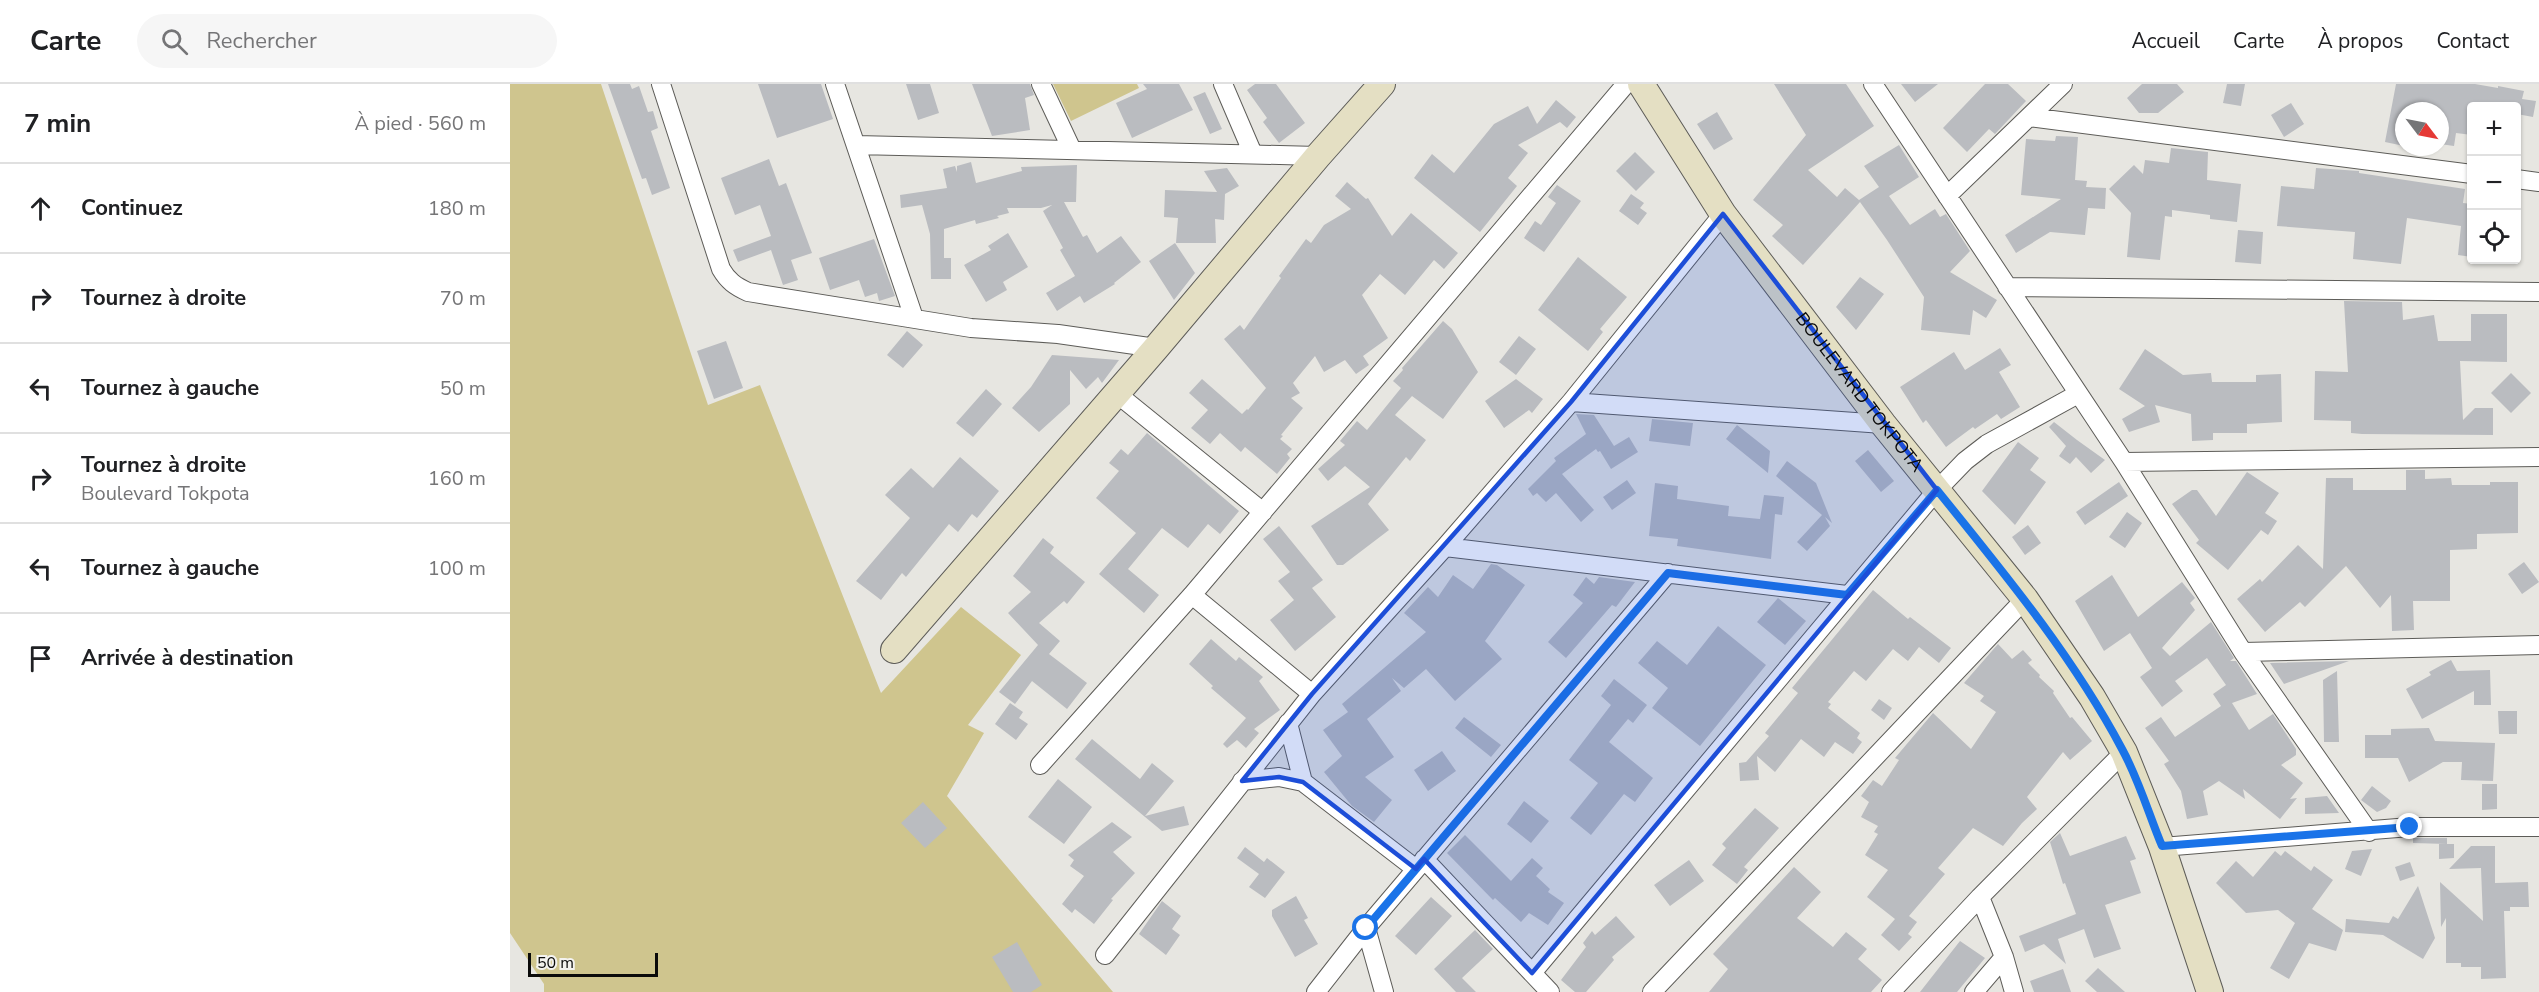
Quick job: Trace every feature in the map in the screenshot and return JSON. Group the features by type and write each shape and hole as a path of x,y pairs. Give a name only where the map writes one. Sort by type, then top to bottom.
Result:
{"street":[{"path":"661,84 722,269 727,279 748,292 971,328 1058,334 1156,348"},
{"path":"835,84 914,318"},
{"path":"1041,84 1072,150"},
{"path":"1223,84 1253,154"},
{"path":"894,650 1382,84"},
{"path":"1040,765 1192,595 1626,84"},
{"name":"BOULEVARD TOKPOTA","path":"1641,84 1723,214 1883,424 2025,599 2086,688 2124,752 2162,846 2210,992"},
{"path":"1873,84 2124,462 2243,652 2369,832"},
{"path":"1947,196 2063,84"},
{"path":"2029,117 2467,173"},
{"path":"855,145 1318,156"},
{"path":"2521,180 2539,182"},
{"path":"1105,955 1312,694 1445,547 1570,402 1723,214"},
{"path":"2007,287 2539,292"},
{"path":"1116,393 1263,512"},
{"path":"1532,973 1937,490 1965,461 1987,444 2078,394"},
{"path":"1570,402 1883,424"},
{"path":"2124,462 2539,457"},
{"path":"1445,547 1847,595"},
{"path":"1316,992 1332,985 1366,928 1668,573"},
{"path":"1192,595 1312,694"},
{"path":"1652,992 2025,599"},
{"path":"2243,652 2539,645"},
{"path":"1288,723 1303,782"},
{"path":"1891,992 1980,897 2124,752"},
{"path":"1242,781 1279,777 1303,782 1420,864 1551,992"},
{"path":"2162,846 2369,832 2410,827 2539,827"},
{"path":"1980,897 2004,957 2014,992"},
{"path":"1366,928 1384,992"},
{"path":"1974,992 2004,957"}],"highlighted area":[{"path":"1723,214 1937,490 1532,973 1424,859 1416,869 1303,782 1279,777 1242,781 1312,694 1571,402"}],"shaded area":[{"path":"510,84 601,84 708,405 760,385 881,693 961,607 1021,655 968,725 984,733 947,796 1113,992 544,992 544,984 510,933"},
{"path":"1053,84 1137,84 1139,88 1071,121"}],"building":[{"path":"608,84 630,84 632,89 639,86 648,112 653,111 658,128 651,131 670,188 652,195 646,178 642,179"},
{"path":"758,84 821,84 833,119 777,138"},
{"path":"906,84 930,84 939,113 918,120"},
{"path":"972,84 1030,84 1034,95 1025,98 1030,130 992,136"},
{"path":"1143,84 1179,84 1193,110 1132,138 1116,103 1147,89"},
{"path":"1255,84 1276,84 1305,123 1279,143 1263,122 1267,118 1247,90"},
{"path":"1774,84 1846,84 1874,126 1808,170 1837,197 1845,188 1859,200 1879,187 1864,166 1899,145 1919,177 1889,196 1910,225 1935,209 1940,217 1946,214 1970,251 1950,272 1997,300 1986,318 1973,310 1970,335 1921,330 1924,297 1860,202 1803,265 1772,236 1783,225 1753,200 1806,135"},
{"path":"1901,84 1938,84 1915,102"},
{"path":"1985,84 2008,84 2026,101 1995,134 1989,129 1967,152 1943,128"},
{"path":"2142,84 2177,84 2184,92 2158,113 2139,113 2127,98"},
{"path":"2227,84 2245,84 2241,106 2223,103"},
{"path":"2396,84 2475,84 2498,88 2498,86 2524,91 2522,99 2536,101 2533,117 2521,115 2521,102 2467,102 2467,134 2456,133 2454,146 2449,145 2449,102 2395,102 2395,144 2385,142"},
{"path":"1205,92 1222,129 1210,134 1193,97"},
{"path":"1556,100 1576,117 1567,128 1560,122 1518,145 1528,153 1508,178 1517,186 1480,232 1414,178 1432,154 1454,173 1494,124 1528,106 1537,124"},
{"path":"2291,103 2304,124 2284,137 2271,115"},
{"path":"1717,112 1733,139 1714,150 1697,124"},
{"path":"2056,136 2078,137 2075,180 2087,181 2086,187 2106,188 2105,209 2088,208 2085,235 2050,232 2016,253 2005,235 2061,199 2021,195 2026,139 2055,141"},
{"path":"2171,148 2208,152 2207,180 2241,184 2237,222 2210,219 2210,215 2172,210 2172,217 2165,216 2160,260 2127,257 2131,213 2109,189 2134,165 2143,174 2145,160 2169,163"},
{"path":"1635,152 1655,172 1636,191 1616,171"},
{"path":"769,159 779,186 786,183 812,253 791,260 798,280 783,285 771,250 738,262 733,250 771,236 760,205 735,215 721,178"},
{"path":"971,162 976,183 1022,171 1021,167 1077,165 1076,202 1064,202 1083,237 1087,235 1097,253 1121,236 1141,262 1115,284 1084,303 1080,296 1057,311 1046,293 1075,276 1060,250 1063,248 1043,211 1052,205 1041,208 1007,208 1009,213 997,216 999,218 976,224 975,220 944,229 944,258 951,258 951,279 931,279 930,234 922,205 901,208 900,195 947,188 943,169 955,166 957,172 957,166"},
{"path":"1227,168 1239,186 1225,194 1224,220 1215,219 1216,243 1176,243 1178,218 1164,217 1165,190 1217,192 1204,171"},
{"path":"2316,168 2359,171 2359,173 2465,189 2463,203 2467,203 2467,256 2458,255 2461,226 2407,218 2401,264 2353,259 2355,232 2277,226 2281,186 2314,189"},
{"path":"1347,182 1366,199 1368,198 1392,236 1411,213 1458,253 1444,269 1434,260 1405,295 1380,274 1362,295 1388,338 1363,356 1369,365 1356,374 1345,360 1324,372 1315,356 1293,383 1300,393 1291,398 1303,408 1281,435 1283,436 1280,439 1292,449 1287,454 1290,458 1277,474 1245,447 1241,452 1220,433 1210,444 1191,428 1208,410 1189,393 1202,379 1242,414 1266,388 1224,339 1240,325 1244,330 1306,239 1311,243 1324,225 1351,209 1335,196"},
{"path":"1557,185 1581,201 1544,252 1524,238 1535,221 1541,225 1556,203 1548,197"},
{"path":"1631,194 1644,203 1640,208 1647,213 1638,225 1619,211"},
{"path":"2238,230 2263,232 2261,264 2235,262"},
{"path":"1008,233 1028,267 1003,282 1007,290 986,302 964,265 991,250 988,246"},
{"path":"874,239 895,296 879,301 877,293 865,297 859,280 830,290 819,258"},
{"path":"1175,243 1195,273 1174,300 1149,261"},
{"path":"1578,257 1627,297 1600,329 1603,332 1588,351 1538,310"},
{"path":"1860,277 1884,294 1856,330 1836,307"},
{"path":"2344,301 2402,302 2403,320 2434,315 2438,341 2471,341 2471,314 2507,314 2507,362 2460,361 2463,420 2475,408 2493,408 2493,435 2362,434 2351,433 2351,421 2314,420 2315,371 2348,372"},
{"path":"1443,321 1452,329 1478,372 1443,419 1412,396 1395,415 1426,440 1410,461 1406,457 1368,504 1389,530 1343,565 1337,565 1311,526 1370,487 1345,466 1328,481 1318,469 1345,445 1340,441 1357,421 1367,430 1401,388 1393,381 1403,370 1402,368"},
{"path":"907,331 923,345 903,368 887,355"},
{"path":"1519,336 1536,349 1516,375 1499,362"},
{"path":"726,341 743,388 714,399 697,351"},
{"path":"2000,348 2011,365 1999,372 2020,407 2001,419 1997,414 1975,429 1973,427 1946,447 1926,420 1923,423 1900,387 1954,352 1965,370"},
{"path":"2145,349 2183,375 2211,373 2212,382 2256,382 2256,375 2281,374 2282,422 2247,424 2247,433 2213,433 2213,440 2192,441 2191,414 2155,405 2160,422 2129,432 2122,419 2145,406 2119,389"},
{"path":"1052,355 1119,360 1102,383 1098,377 1086,389 1070,370 1070,404 1039,432 1012,408 1031,387"},
{"path":"2511,373 2531,393 2511,413 2491,393"},
{"path":"1516,379 1543,399 1532,413 1529,410 1504,428 1485,401"},
{"path":"986,389 1002,404 973,437 956,423"},
{"path":"1576,414 1594,415 1614,446 1629,437 1638,452 1611,469 1600,451 1596,449 1562,474 1594,510 1581,522 1556,493 1546,502 1537,493 1533,496 1528,489 1556,461 1554,458 1586,434"},
{"path":"1652,419 1693,423 1690,446 1649,441"},
{"path":"2054,422 2105,460 2091,473 2076,457 2070,464 2059,456 2066,446 2049,427"},
{"path":"1737,425 1770,451 1768,473 1726,439"},
{"path":"1147,433 1239,511 1220,534 1208,524 1188,548 1162,528 1128,569 1159,595 1144,613 1099,574 1136,533 1096,498 1119,471 1109,463 1121,449 1128,455"},
{"path":"2018,442 2039,458 2030,470 2046,482 2015,525 1982,491"},
{"path":"1868,450 1894,481 1881,492 1855,461"},
{"path":"960,457 999,491 977,518 972,514 958,532 949,524 906,577 902,573 881,600 856,581 910,518 885,495 911,468 933,488"},
{"path":"1787,461 1816,483 1832,523 1825,517 1830,526 1807,551 1797,542 1822,515 1776,476"},
{"path":"2406,470 2425,470 2425,479 2451,478 2452,485 2518,482 2518,533 2477,534 2477,549 2450,550 2450,601 2413,601 2414,630 2392,631 2391,595 2380,608 2346,566 2305,607 2300,602 2265,632 2237,599 2260,579 2262,582 2298,545 2323,569 2326,478 2353,478 2353,490 2406,490"},
{"path":"2247,472 2279,493 2265,513 2277,521 2268,535 2261,530 2228,570 2196,543 2199,540 2172,504 2192,490 2197,490 2216,516"},
{"path":"1627,480 1636,493 1612,510 1603,497"},
{"path":"2119,482 2128,496 2085,525 2076,512"},
{"path":"1655,483 1678,486 1677,499 1729,506 1728,516 1760,519 1764,495 1784,497 1782,515 1775,514 1771,559 1677,546 1678,539 1649,536"},
{"path":"2127,512 2142,523 2125,548 2109,537"},
{"path":"2028,525 2041,543 2025,555 2012,537"},
{"path":"1279,526 1323,580 1312,588 1336,617 1295,651 1270,620 1294,600 1278,581 1290,572 1263,539"},
{"path":"1043,538 1054,547 1050,553 1085,582 1067,604 1064,601 1039,623 1060,641 1049,654 1087,683 1067,709 1032,681 1015,704 999,692 1038,645 1008,613 1031,592 1013,576"},
{"path":"2524,562 2539,582 2522,594 2508,574"},
{"path":"1491,564 1497,565 1525,585 1485,641 1502,659 1455,701 1426,669 1404,688 1392,678 1401,691 1367,719 1394,757 1365,777 1392,800 1374,822 1352,806 1324,772 1342,756 1323,730 1348,712 1342,704 1426,632 1404,613 1428,587 1438,597 1453,575 1473,589"},
{"path":"2112,575 2138,617 2182,582 2195,598 2190,603 2195,610 2162,648 2170,656 2211,622 2234,658 2230,661 2236,661 2257,694 2232,703 2249,730 2273,714 2296,749 2296,755 2281,765 2303,783 2290,799 2297,798 2280,819 2243,789 2245,799 2219,781 2203,791 2208,815 2187,819 2181,791 2164,764 2169,761 2145,728 2161,717 2175,737 2221,706 2213,694 2226,685 2207,658 2175,681 2183,691 2162,707 2140,677 2152,668 2130,633 2104,651 2075,601"},
{"path":"1586,577 1594,584 1599,577 1635,582 1616,607 1612,605 1566,658 1548,642 1583,603 1573,595"},
{"path":"1873,590 1908,619 1910,617 1951,648 1939,663 1919,647 1908,661 1893,649 1866,681 1854,671 1828,702 1831,704 1828,708 1860,733 1857,738 1862,742 1853,754 1835,742 1824,757 1801,739 1775,772 1757,756 1759,780 1740,781 1739,763 1746,762 1769,736 1765,733 1798,693 1792,688"},
{"path":"1778,598 1806,621 1785,645 1757,622"},
{"path":"1718,626 1766,665 1700,746 1652,708 1668,688 1638,663 1657,641 1687,665"},
{"path":"1211,639 1236,661 1239,657 1263,677 1259,681 1280,710 1254,729 1259,733 1246,748 1237,740 1227,748 1223,744 1246,718 1211,688 1213,686 1189,664"},
{"path":"1998,644 2012,659 2023,650 2032,660 2028,663 2054,691 2053,693 2070,718 2072,717 2092,741 2070,760 2063,752 2027,797 2037,809 2003,846 1973,828 1938,868 1945,874 1909,916 1917,922 1908,934 1912,937 1899,951 1881,935 1895,919 1867,897 1888,870 1865,855 1878,834 1874,832 1878,826 1861,817 1869,802 1861,796 1873,780 1882,786 1899,760 1895,758 1933,713 1971,749 1996,712 1980,701 1984,696 1964,683"},
{"path":"2451,660 2457,671 2490,670 2491,705 2474,705 2474,691 2422,719 2406,689 2431,675 2429,672"},
{"path":"2349,661 2284,684 2270,663"},
{"path":"2337,671 2339,742 2324,742 2323,680"},
{"path":"1614,679 1647,705 1633,723 1628,719 1609,742 1653,778 1635,802 1624,794 1591,835 1570,818 1598,783 1569,760 1611,705 1601,696"},
{"path":"1879,699 1892,708 1884,720 1871,710"},
{"path":"1010,703 1023,712 1019,718 1028,724 1016,740 995,724"},
{"path":"2498,711 2517,711 2517,734 2499,734"},
{"path":"1464,717 1501,745 1491,757 1455,728"},
{"path":"2429,728 2435,741 2495,743 2493,781 2461,780 2462,762 2443,762 2409,782 2398,758 2365,758 2365,735 2391,735 2391,729"},
{"path":"1092,739 1140,779 1152,763 1174,781 1145,816 1184,806 1189,825 1162,831 1075,759"},
{"path":"1442,751 1456,771 1428,791 1414,770"},
{"path":"1058,779 1092,807 1064,844 1028,817"},
{"path":"2482,784 2497,784 2497,809 2482,810"},
{"path":"2372,786 2391,801 2386,808 2377,812 2361,800"},
{"path":"2327,796 2339,813 2305,814 2305,798"},
{"path":"1524,801 1549,821 1531,843 1507,824"},
{"path":"923,802 947,828 925,848 901,823"},
{"path":"1755,808 1779,828 1744,867 1748,870 1737,884 1712,865 1726,848 1722,844"},
{"path":"1112,822 1132,837 1113,852 1135,873 1111,899 1113,900 1094,924 1075,909 1072,913 1062,904 1084,876 1070,866 1074,860 1068,855"},
{"path":"2060,833 2070,856 2126,836 2136,859 2130,861 2141,893 2105,905 2121,949 2094,958 2084,929 2058,939 2066,964 2044,944 2025,952 2019,936 2076,914 2065,883 2063,884 2050,842"},
{"path":"1465,835 1511,881 1532,858 1543,868 1536,876 1550,889 1548,892 1564,903 1548,925 1529,913 1521,922 1495,898 1493,900 1447,853"},
{"path":"2413,838 2447,838 2447,844 2413,843"},
{"path":"2439,844 2454,844 2454,858 2439,859"},
{"path":"2471,846 2495,846 2495,883 2528,882 2529,907 2510,907 2510,911 2504,911 2506,978 2481,979 2481,967 2461,967 2461,963 2446,963 2446,918 2441,927 2440,882 2483,921 2481,868 2449,869"},
{"path":"1245,847 1264,862 1267,858 1285,872 1265,898 1249,887 1259,874 1237,858"},
{"path":"2372,849 2361,876 2345,869 2352,851"},
{"path":"2275,851 2281,856 2285,851 2311,871 2314,866 2333,880 2312,909 2343,930 2336,951 2309,943 2289,979 2270,968 2295,923 2278,910 2246,913 2216,883 2236,861 2253,877"},
{"path":"1689,860 1704,881 1670,906 1654,885"},
{"path":"2410,862 2415,876 2400,881 2395,867"},
{"path":"1794,867 1821,892 1797,918 1833,947 1846,932 1867,949 1858,959 1882,980 1871,992 1709,992 1728,969 1713,954"},
{"path":"2418,886 2435,938 2423,959 2383,935 2345,932 2346,919 2389,923 2393,916 2398,919"},
{"path":"1296,896 1308,918 1304,920 1318,944 1295,957 1272,916 1272,910"},
{"path":"1431,897 1452,916 1416,955 1395,936"},
{"path":"1162,901 1181,916 1172,929 1180,935 1166,955 1139,934"},
{"path":"1616,916 1635,937 1612,957 1614,960 1586,992 1575,992 1561,980 1586,947 1583,943 1592,931 1595,935"},
{"path":"1475,930 1493,949 1462,978 1476,992 1456,992 1434,969"},
{"path":"1960,941 1985,958 1957,992 1920,992"},
{"path":"1017,942 1042,985 1031,992 1013,992 992,957"},
{"path":"2098,968 2125,992 2097,992 2085,981"},
{"path":"2063,969 2071,992 2034,992 2030,981"}],"route":[{"path":"1366,928 1668,573 1847,595 1937,490 2025,599 2092,697 2124,752 2162,846 2369,832 2410,827"}]}
